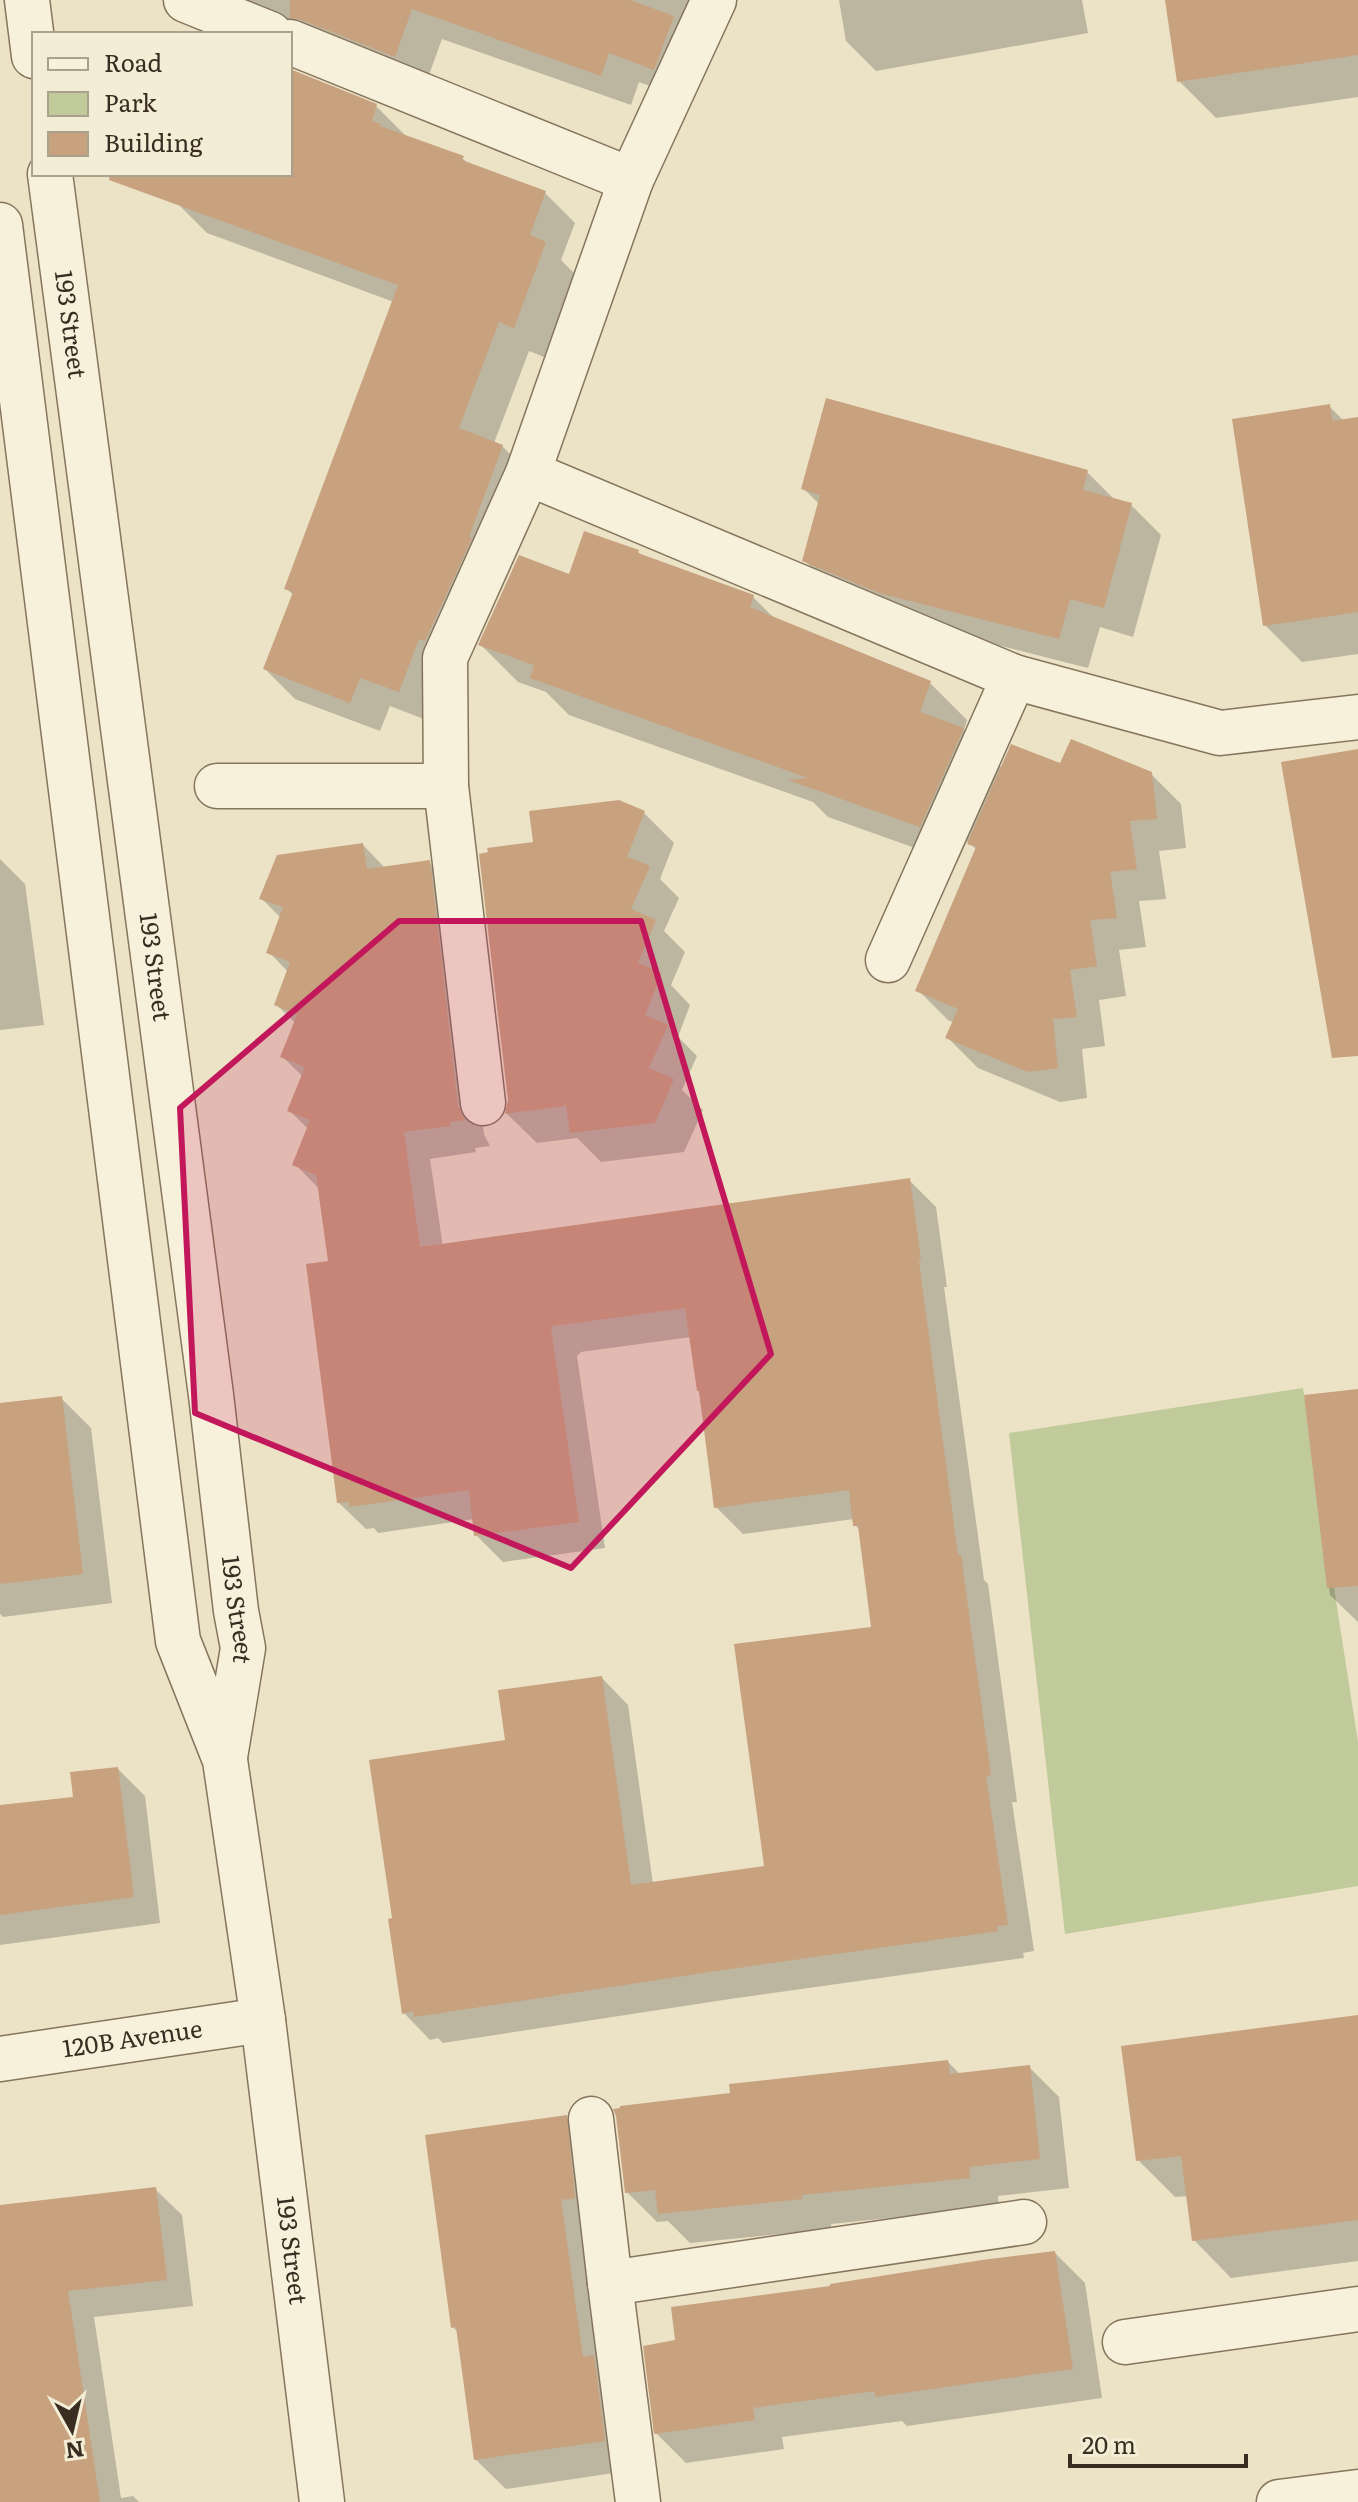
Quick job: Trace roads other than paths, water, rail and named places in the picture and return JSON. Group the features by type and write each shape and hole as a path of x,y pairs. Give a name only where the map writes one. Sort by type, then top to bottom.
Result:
{"street":[{"path":"27,0 32,40"},
{"path":"186,0 265,32"},
{"path":"483,1103 446,786 445,658 528,473 631,180 714,0"},
{"path":"292,43 631,180"},
{"name":"193 Street","path":"50,176 243,1648 225,1760"},
{"name":"193 Street","path":"0,225 178,1641 225,1760 263,2020 322,2502"},
{"path":"528,473 1014,677 1220,733 1358,717"},
{"path":"888,960 1014,677"},
{"path":"217,786 446,786"},
{"name":"120B Avenue","path":"0,2059 263,2020"},
{"path":"591,2119 638,2502"},
{"path":"610,2283 1024,2222"},
{"path":"1125,2342 1358,2309"},
{"path":"1279,2502 1358,2492"}]}
